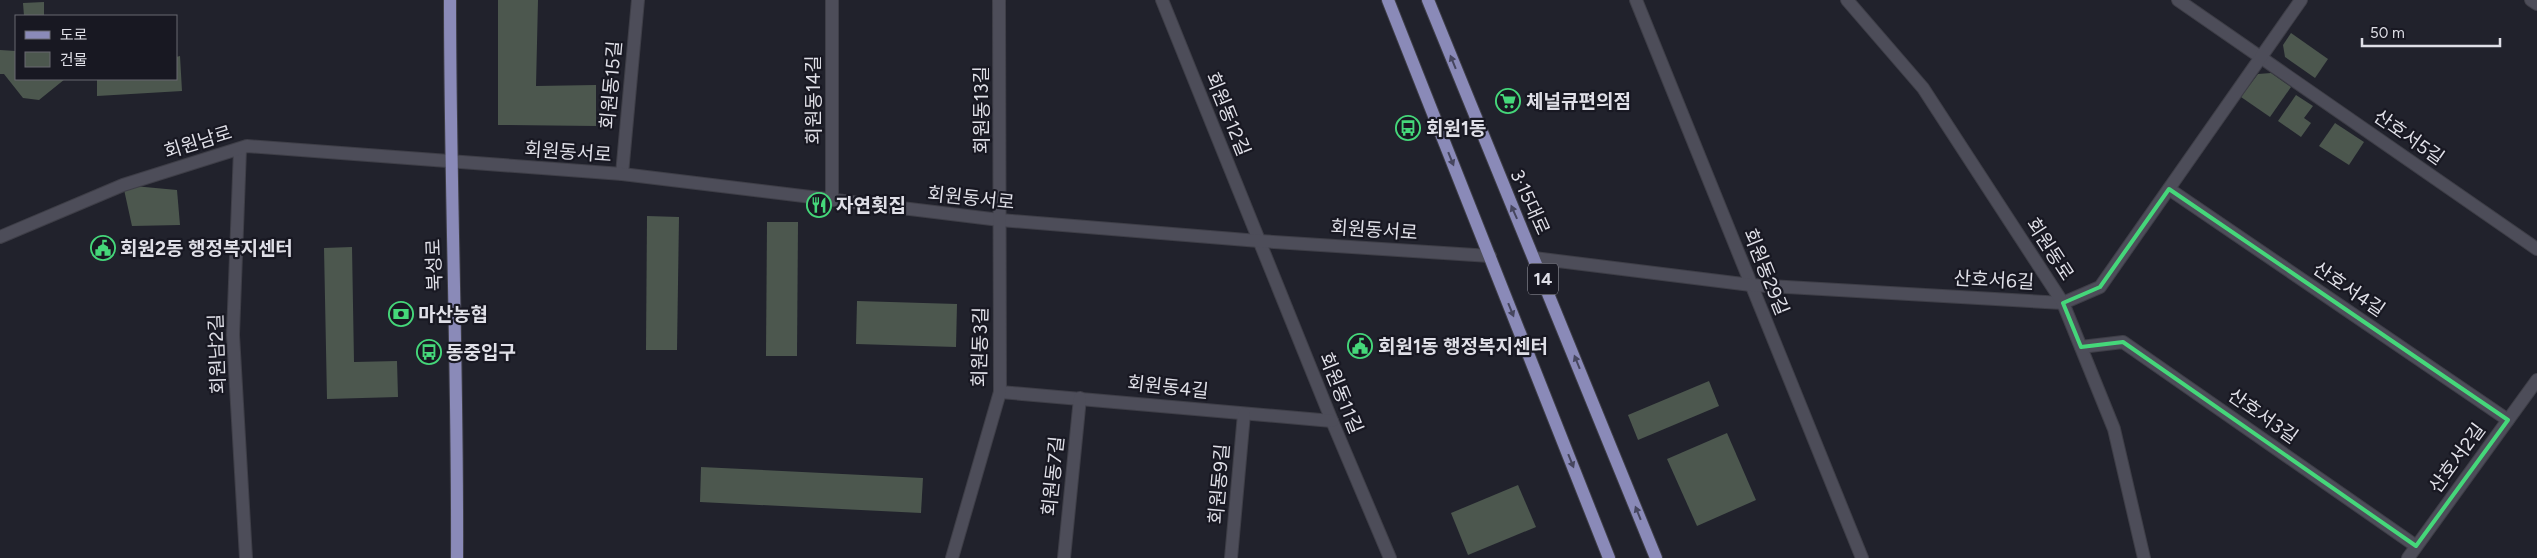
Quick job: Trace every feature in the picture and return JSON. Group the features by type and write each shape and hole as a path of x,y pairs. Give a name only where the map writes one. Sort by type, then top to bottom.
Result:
{"main road":[{"name":"북성로","path":"450,0 450,163 458,449 457,558"},
{"name":"14","path":"1388,0 1609,558"},
{"name":"3·15대로","path":"1428,0 1499,178 1534,258 1656,558"}],"street":[{"name":"회원동15길","path":"622,174 638,0"},
{"name":"회원동14길","path":"832,0 832,200"},
{"name":"회원동13길","path":"999,0 1000,220"},
{"name":"회원동12길","path":"1162,0 1259,241"},
{"name":"회원동29길","path":"1636,0 1862,558"},
{"name":"회원동로","path":"1847,0 1924,88 2063,303 2114,429 2144,558"},
{"name":"산호서5길","path":"2178,0 2537,249"},
{"name":"산호서6길","path":"1534,258 1751,285 2063,303 2100,287 2260,57 2302,0"},
{"path":"2531,0 2537,4"},
{"name":"회원남로","path":"0,237 123,185 247,146 450,163"},
{"name":"회원남2길","path":"240,149 233,335 246,558"},
{"name":"회원동서로","path":"450,163 622,174 1000,220 1259,241 1490,256"},
{"name":"산호서4길","path":"2168,188 2508,420"},
{"name":"회원동3길","path":"952,558 1000,392 1000,220"},
{"name":"회원동11길","path":"1259,241 1390,558"},
{"name":"산호서3길","path":"2081,347 2124,342 2416,546"},
{"name":"산호서2길","path":"2408,558 2537,380"},
{"name":"회원동4길","path":"1000,392 1332,421"},
{"name":"회원동7길","path":"1064,558 1080,398"},
{"name":"회원동9길","path":"1231,558 1244,414"}],"highlighted area":[{"path":"2169,189 2508,420 2416,546 2123,342 2081,347 2063,303 2100,287"}],"building":[{"path":"498,0 538,0 536,86 596,85 596,126 498,125"},
{"path":"44,2 44,15 24,15 23,3"},
{"path":"2291,33 2328,59 2315,78 2285,57 2283,45"},
{"path":"0,50 15,51 15,80 64,80 39,100 23,98 4,74 0,74"},
{"path":"178,56 180,56 182,91 97,96 97,80 178,80"},
{"path":"2271,73 2291,87 2270,117 2241,97 2258,74"},
{"path":"2296,95 2313,106 2304,118 2311,123 2301,137 2278,121"},
{"path":"2335,123 2364,142 2349,165 2319,146"},
{"path":"123,185 177,190 180,225 132,226"},
{"path":"647,216 679,217 677,350 646,350"},
{"path":"767,222 798,222 797,356 766,356"},
{"path":"352,247 354,362 397,361 398,397 327,399 324,248"},
{"path":"857,301 957,304 956,347 856,344"},
{"path":"1709,381 1719,406 1638,440 1628,415"},
{"path":"1727,433 1756,500 1697,526 1667,459"},
{"path":"701,467 923,478 921,513 700,502"},
{"path":"1518,485 1536,527 1468,555 1451,513"}],"place":[{"name":"체널큐편의점","path":"1508,101"},
{"name":"회원1동","path":"1408,128"},
{"name":"자연횟집","path":"819,205"},
{"name":"회원2동 행정복지센터","path":"103,248"},
{"name":"마산농협","path":"401,314"},
{"name":"회원1동 행정복지센터","path":"1360,346"},
{"name":"동중입구","path":"429,352"}]}
